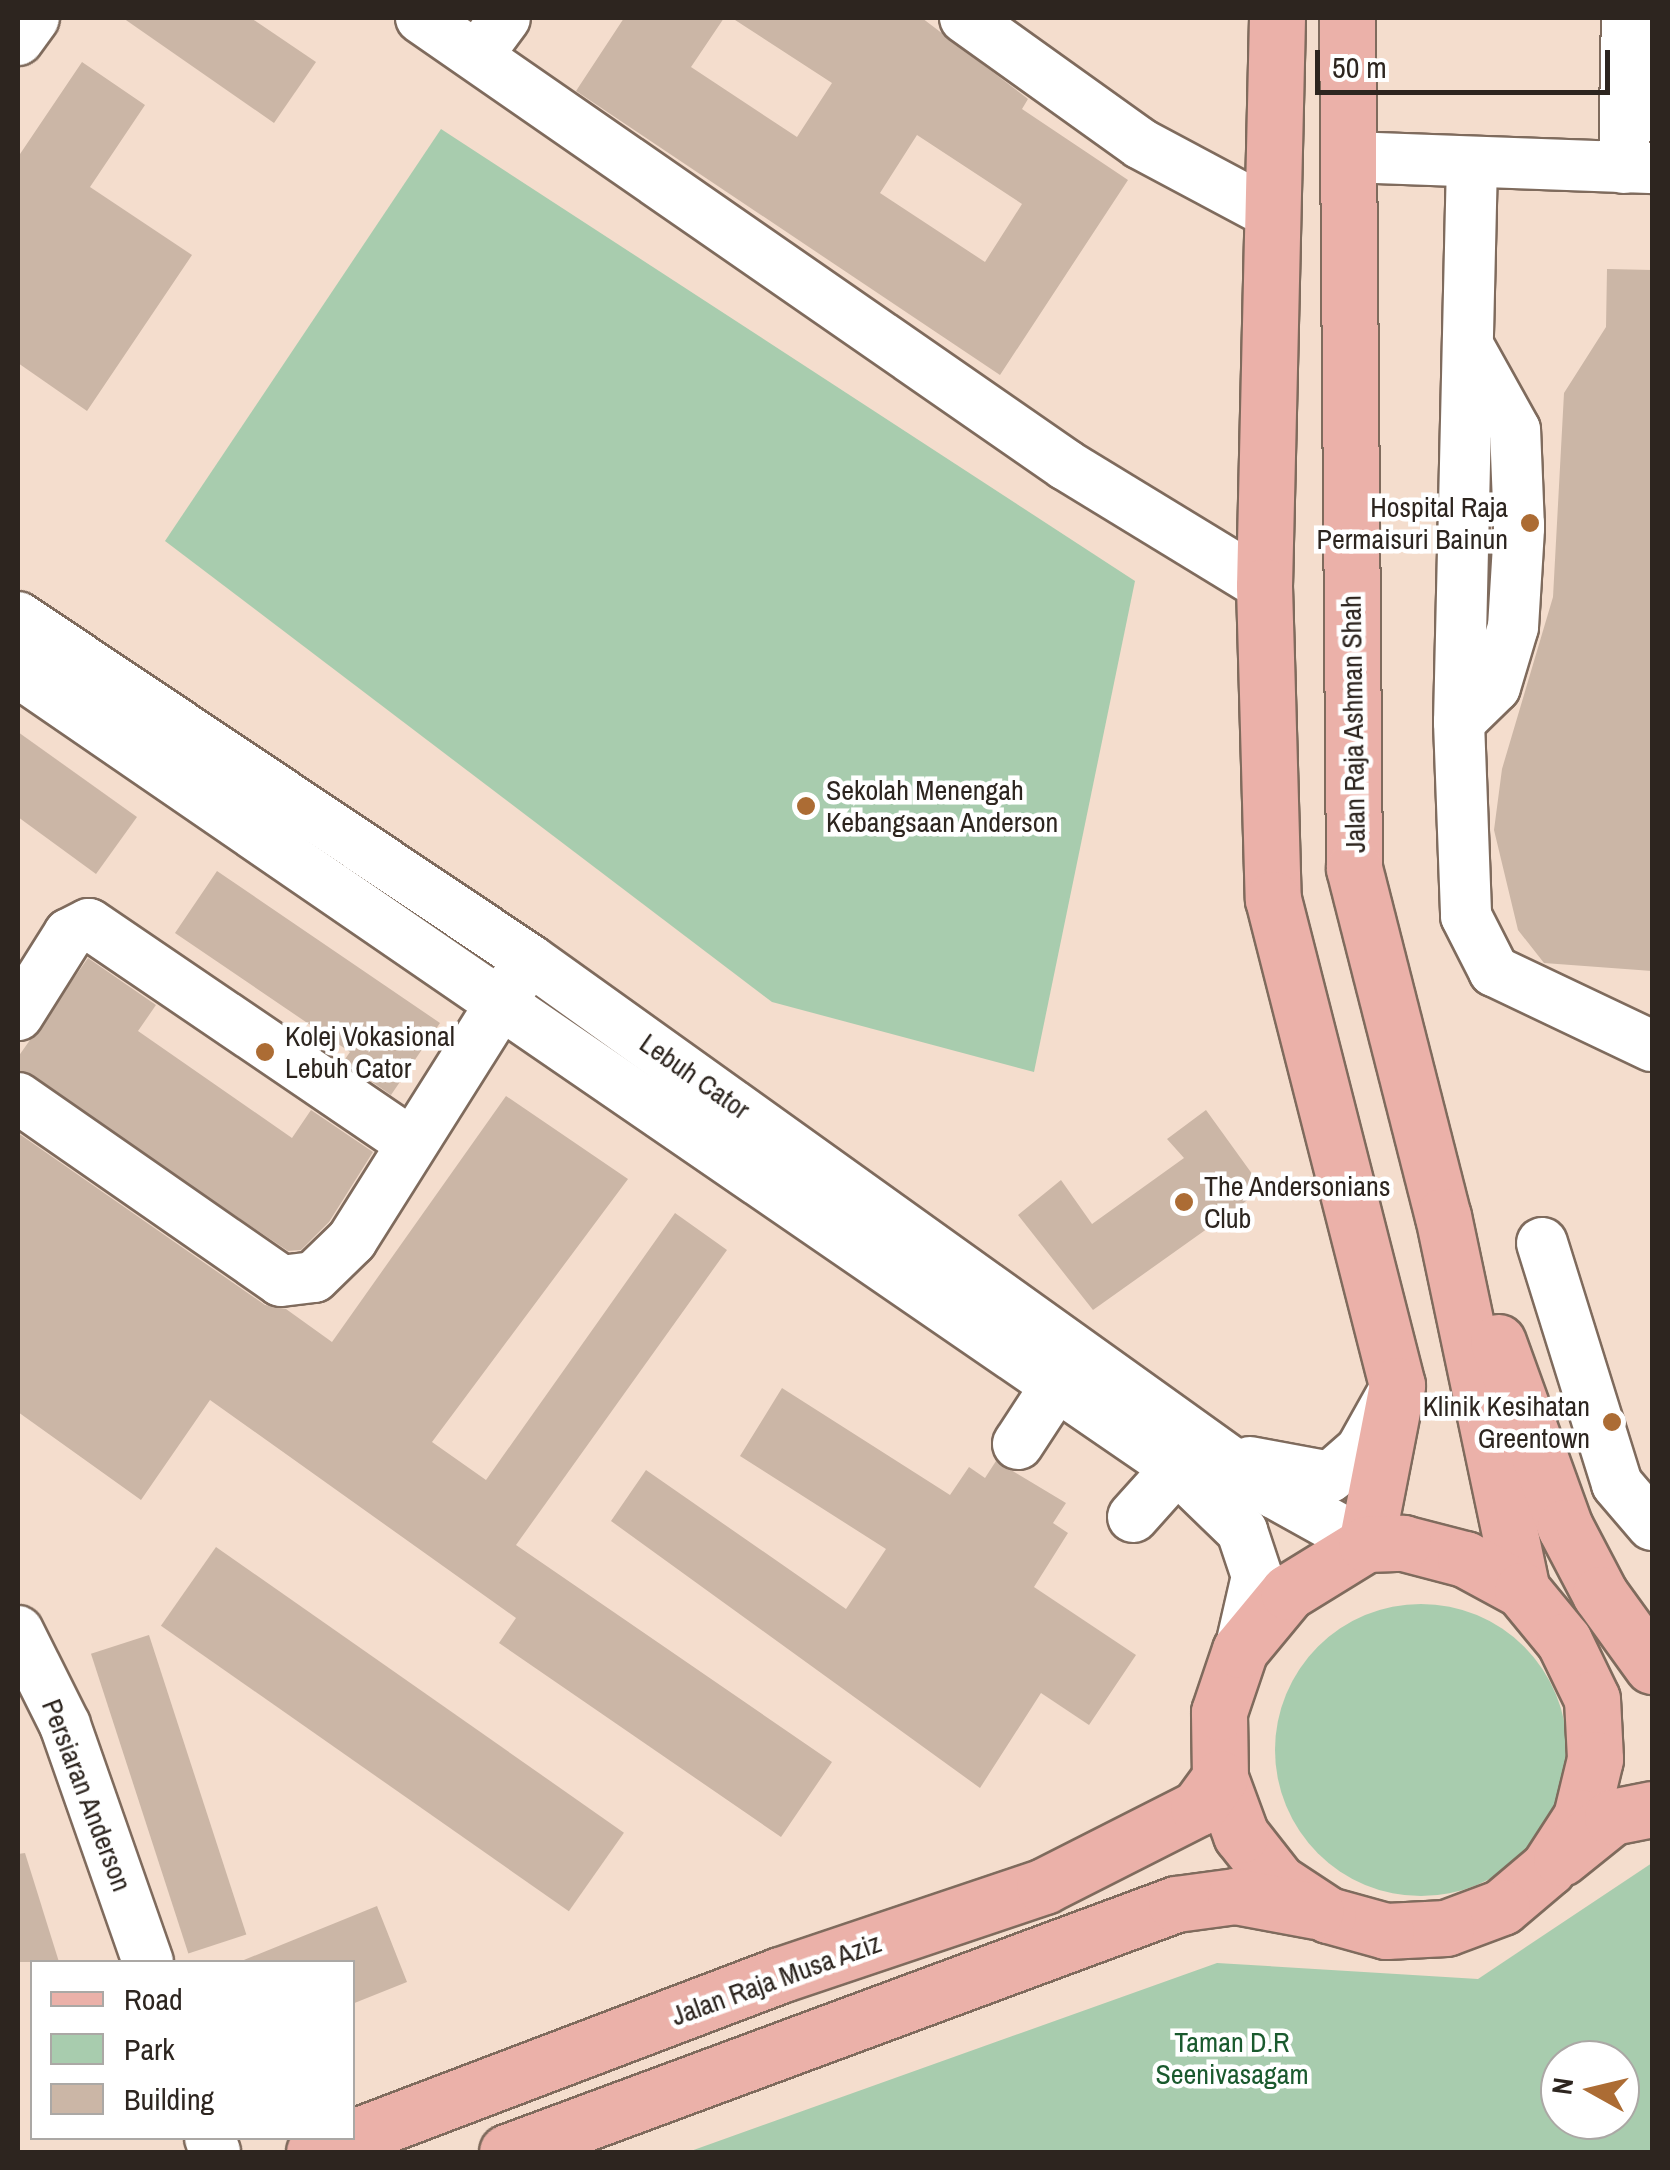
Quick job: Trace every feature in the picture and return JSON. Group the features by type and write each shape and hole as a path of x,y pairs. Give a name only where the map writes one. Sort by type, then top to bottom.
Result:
{"main road":[{"path":"1277,18 1264,586 1274,898 1397,1385 1366,1544"},
{"name":"Jalan Raja Ashman Shah","path":"1347,18 1354,868 1444,1216 1522,1590"},
{"path":"1444,1216 1488,1310 1535,1460 1600,1594 1652,1666"},
{"path":"1328,1915 1266,1866 1241,1835 1220,1778 1219,1712 1240,1650 1288,1592 1366,1544 1404,1543 1465,1560 1522,1590 1564,1641 1592,1699 1596,1759 1581,1817 1548,1868"},
{"path":"1564,1641 1652,1693"},
{"name":"Jalan Raja Musa Aziz","path":"355,2136 780,1975 1044,1886 1198,1808 1220,1778"},
{"path":"507,2152 1176,1904 1235,1896 1386,1931 1446,1928 1502,1906 1612,1817 1652,1809"},
{"name":"Jalan Raja Musa Aziz","path":"314,2152 346,2140"}],"street":[{"path":"18,40 34,18"},
{"path":"421,18 491,37 1066,465 1264,586"},
{"path":"964,18 1141,144 1270,213"},
{"path":"1347,158 1638,168 1627,18"},
{"path":"1472,162 1459,722 1463,884 1478,950 1494,970 1652,1046"},
{"name":"Lebuh Cator","path":"18,616 530,960 1192,1457 1366,1544"},
{"name":"Lebuh Cator","path":"18,672 500,1002 1069,1366"},
{"path":"18,1015 69,934 89,924 411,1143"},
{"path":"18,1098 281,1281 314,1278 352,1240 530,960"},
{"path":"1542,1244 1617,1484 1652,1524"},
{"path":"1018,1444 1069,1366"},
{"path":"1132,1517 1192,1457 1283,1474 1330,1477 1360,1450 1397,1385"},
{"name":"Lebuh Cator","path":"1192,1457 1242,1531 1257,1576 1240,1650"},
{"name":"Persiaran Anderson","path":"18,1631 65,1725 147,1960"}],"green space":[{"path":"441,129 1135,581 1034,1072 772,1002 165,541"},
{"path":"1421,1604 1477,1615 1524,1647 1556,1694 1567,1750 1556,1806 1524,1853 1477,1885 1421,1896 1365,1885 1318,1853 1286,1806 1275,1750 1286,1694 1318,1647 1365,1615"},
{"name":"Taman D.R Seenivasagam","path":"1652,1863 1652,2152 688,2152 1217,1963 1478,1979"}],"building":[{"path":"123,18 251,18 316,62 274,123"},
{"path":"624,18 724,18 691,67 797,137 832,83 732,18 922,18 1028,99 1022,109 1128,180 1000,375 576,91","holes":["917,135 1022,204 985,262 880,193"]},
{"path":"82,62 145,105 90,187 192,255 87,411 18,363 18,157"},
{"path":"1607,269 1652,270 1652,971 1544,963 1518,930 1494,830 1502,769 1553,597 1564,393 1606,327"},
{"path":"18,732 137,817 96,874 18,817"},
{"path":"217,871 440,1023 391,1095 343,1062 350,1052 175,933"},
{"path":"88,958 156,1005 138,1031 292,1138 311,1110 373,1152 329,1222 301,1250 288,1251 18,1070 18,1057"},
{"path":"506,1096 628,1179 432,1442 486,1480 675,1213 727,1250 516,1545 832,1762 781,1837 499,1643 516,1618 210,1400 141,1500 18,1412 18,1133 265,1305 286,1309 332,1342"},
{"name":"The Andersonians Club","path":"1206,1110 1263,1189 1093,1310 1018,1215 1061,1180 1092,1224 1184,1158 1167,1139"},
{"path":"782,1388 950,1495 969,1467 985,1478 996,1461 1066,1503 1053,1523 1068,1533 1034,1587 1136,1655 1089,1725 1041,1693 980,1788 611,1521 646,1470 846,1609 886,1549 740,1456"},
{"path":"216,1547 624,1833 569,1911 161,1626"},
{"path":"149,1635 246,1935 188,1953 91,1654"},
{"path":"25,1853 58,1960 18,1962 18,1854"},
{"path":"377,1906 407,1982 355,2003 355,1960 244,1960"}],"place":[{"name":"Hospital Raja Permaisuri Bainun","path":"1530,523"},
{"name":"Sekolah Menengah Kebangsaan Anderson","path":"806,806"},
{"name":"Kolej Vokasional Lebuh Cator","path":"265,1052"},
{"name":"The Andersonians Club","path":"1184,1202"},
{"name":"Klinik Kesihatan Greentown","path":"1612,1422"}]}
